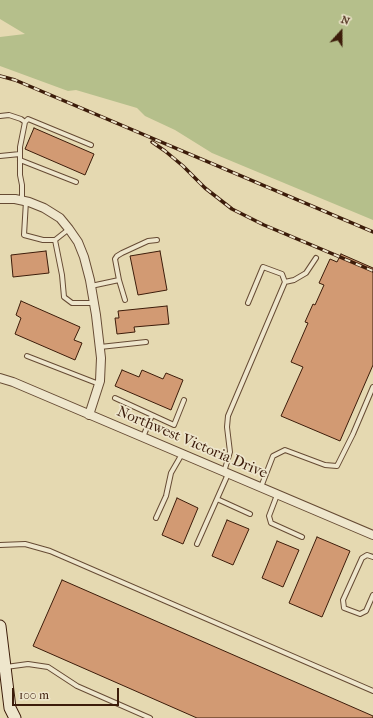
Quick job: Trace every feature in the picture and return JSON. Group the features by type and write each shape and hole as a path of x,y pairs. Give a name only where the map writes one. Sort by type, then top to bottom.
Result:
{"street":[{"path":"0,199 15,199 44,208 60,218 78,242 84,257 91,286 101,358 99,384 89,415"},
{"name":"Northwest Victoria Drive","path":"0,378 13,382 373,535"},
{"path":"0,626 3,668 10,708 15,718"}],"lane":[{"path":"0,116 9,115 25,122"},
{"path":"25,122 28,119 32,120 91,145"},
{"path":"25,122 20,154 24,201 24,235 43,240 55,240 69,228"},
{"path":"0,156 20,154"},
{"path":"20,160 76,182"},
{"path":"55,240 62,275 64,297 72,303 94,303"},
{"path":"125,300 115,259 122,253 148,242 157,240"},
{"path":"285,282 294,280 306,273 316,258"},
{"path":"197,544 217,499 226,473 230,452 227,426 228,416 285,282 282,274 263,267 248,302"},
{"path":"91,286 119,280"},
{"path":"100,347 146,342"},
{"path":"27,356 99,384"},
{"path":"261,488 273,456 285,450 326,465 337,466 353,434 373,387"},
{"path":"115,398 174,425 184,400"},
{"path":"143,438 152,415"},
{"path":"156,518 166,496 171,473 182,454"},
{"path":"277,495 269,516 271,523 302,537"},
{"path":"217,499 250,514"},
{"path":"0,545 25,544 50,551 373,691"},
{"path":"373,557 367,555 362,558 344,600 344,608 360,614 366,611 373,595"},
{"path":"3,668 28,664 48,667 77,686 150,718"}],"green space":[{"path":"0,0 373,0 373,220 212,153 175,130 145,116 137,108 76,90 68,91 0,66 0,37 25,34 0,19"}],"building":[{"path":"34,128 94,154 85,175 25,149"},
{"path":"46,251 49,273 13,277 11,255"},
{"path":"160,251 167,290 138,295 130,256"},
{"path":"341,254 373,268 373,365 340,441 281,416 303,367 291,362 308,323 305,322 324,285 319,283 330,259 337,262"},
{"path":"21,301 80,327 74,340 82,343 75,360 15,334 21,318 16,315"},
{"path":"167,306 169,324 134,327 135,332 117,334 115,318 119,318 118,311"},
{"path":"122,370 139,377 142,370 163,379 166,373 183,380 171,410 115,386"},
{"path":"177,498 198,508 183,544 162,535"},
{"path":"227,520 249,529 233,565 212,556"},
{"path":"317,537 350,551 322,617 289,603"},
{"path":"277,541 299,550 283,587 262,578"},
{"path":"62,580 373,716 373,718 197,718 33,646"}],"railway":[{"path":"0,76 15,80 373,232"},
{"path":"152,142 183,166 205,188 232,209 264,225 373,271"}]}
